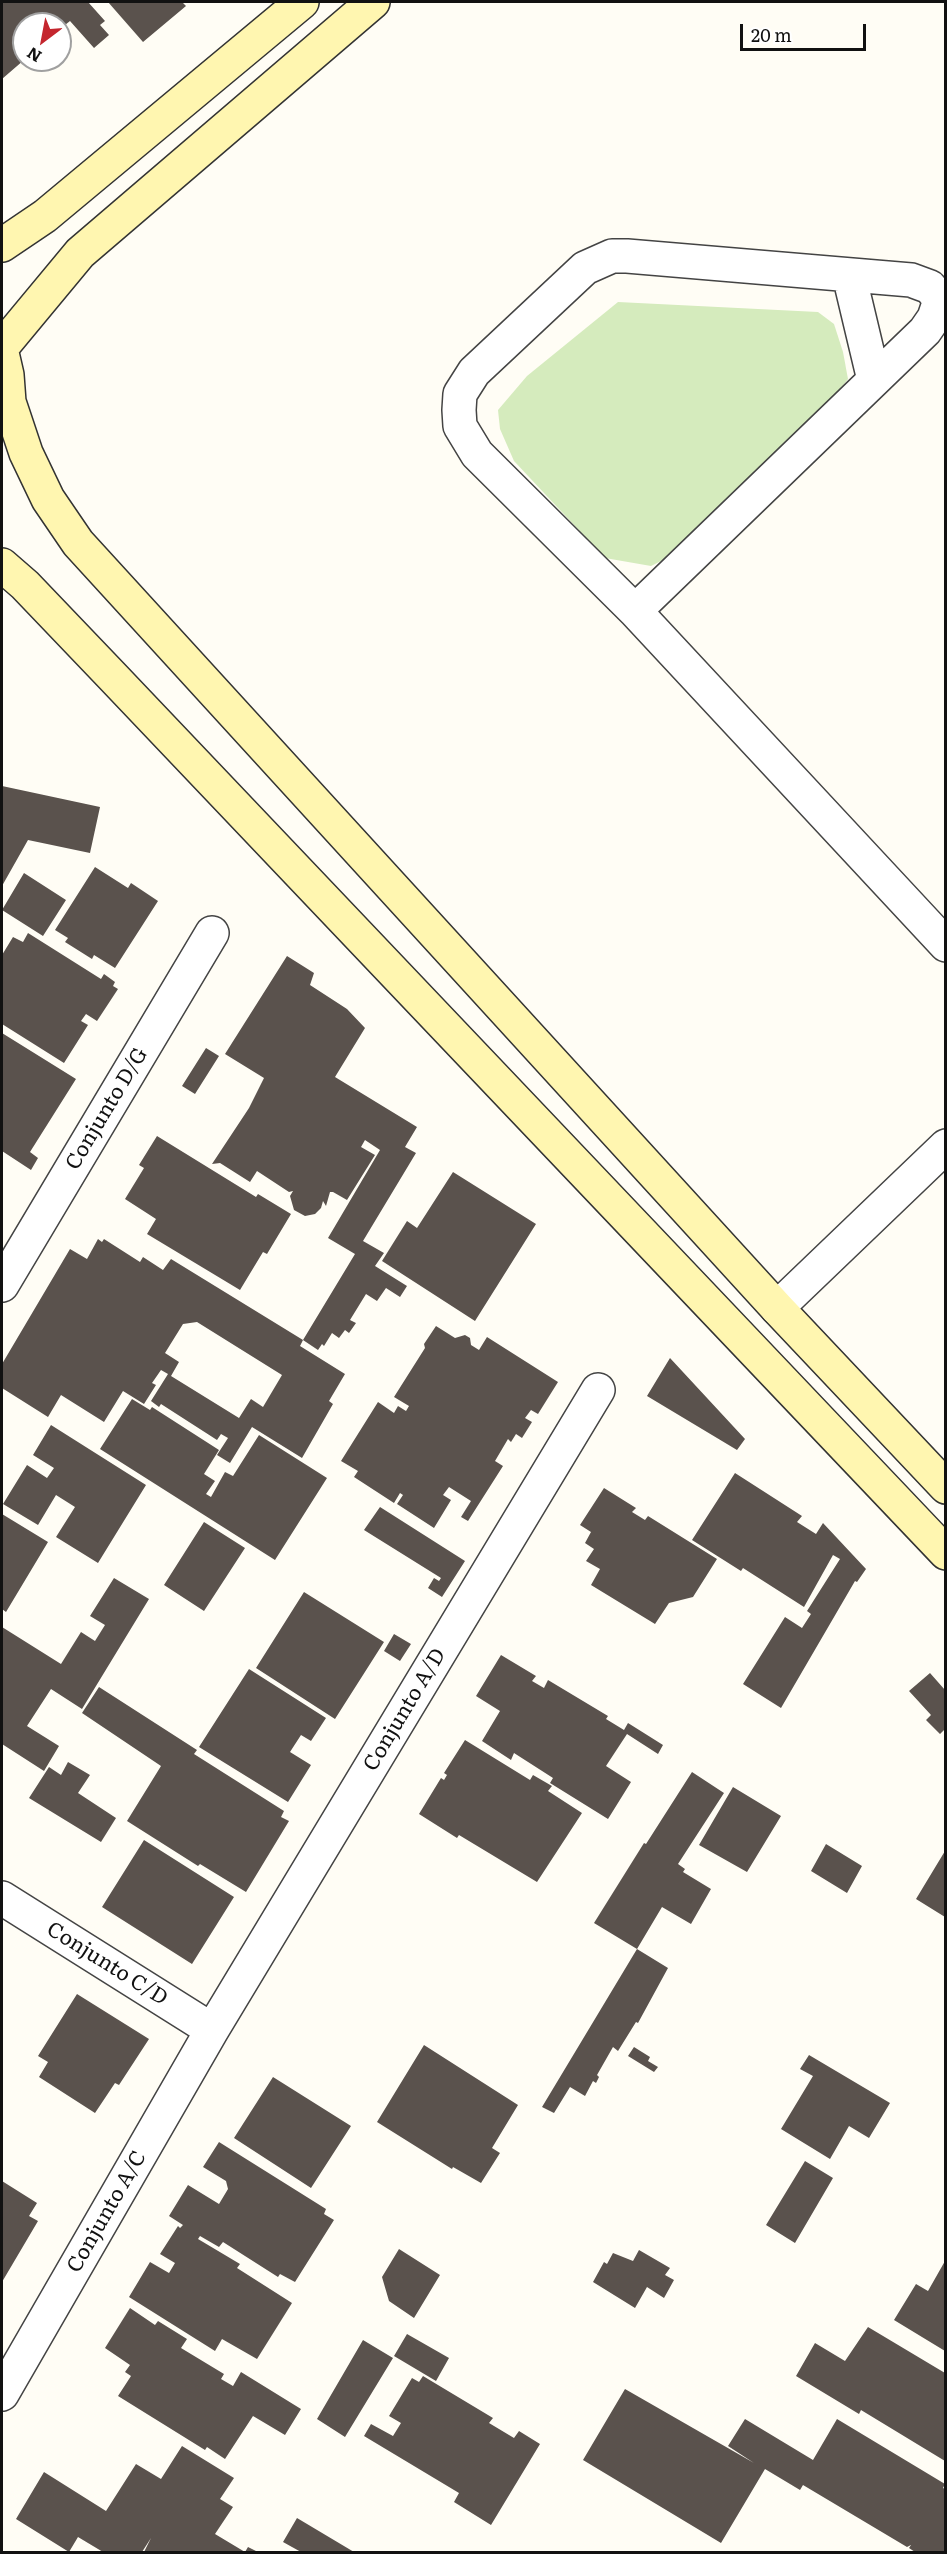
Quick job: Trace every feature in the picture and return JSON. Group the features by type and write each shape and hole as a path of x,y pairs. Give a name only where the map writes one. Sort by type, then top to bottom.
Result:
{"street":[{"path":"2,244 45,216 302,2"},
{"path":"2,347 80,253 373,2"},
{"path":"635,610 925,331 934,318 940,300 930,287 911,280 612,256 585,268 474,372 460,394 459,410 460,426 477,454 635,610 945,945"},
{"path":"849,275 874,380"},
{"path":"2,353 7,375 9,402 26,453 48,499 78,543 777,1308 945,1487"},
{"path":"2,435 9,402"},
{"path":"2,565 25,585 105,668 945,1553"},
{"name":"Conjunto D/G","path":"2,1285 212,933"},
{"path":"777,1308 945,1146"},
{"name":"Conjunto A/D","path":"212,2030 598,1390"},
{"name":"Conjunto C/D","path":"2,1898 212,2030"},
{"name":"Conjunto A/C","path":"2,2394 212,2030"}],"green space":[{"path":"618,302 818,312 834,324 843,352 848,379 824,410 667,558 651,566 605,558 514,461 500,429 498,410 527,376"}],"building":[{"path":"2,2 88,2 105,21 100,25 109,35 94,48 72,23 72,12 12,12 12,70 2,79"},
{"path":"108,2 182,2 186,6 143,42"},
{"path":"2,786 100,807 90,853 28,840 2,886"},
{"path":"95,867 128,888 131,883 158,901 115,968 94,955 92,959 65,942 68,938 55,930"},
{"path":"24,873 66,900 43,936 2,910"},
{"path":"28,933 101,979 104,974 115,982 113,986 118,989 97,1021 86,1014 81,1021 88,1025 64,1063 2,1024 2,955 13,937 23,942"},
{"path":"287,956 314,973 310,985 347,1009 365,1028 335,1077 417,1127 405,1147 416,1153 363,1241 384,1253 375,1266 407,1286 400,1297 386,1288 377,1301 366,1294 350,1320 356,1323 349,1333 345,1330 339,1338 332,1333 324,1346 322,1344 318,1350 303,1340 355,1254 328,1238 380,1150 365,1140 361,1147 375,1155 347,1200 330,1192 326,1206 323,1201 321,1208 315,1214 305,1216 294,1210 290,1196 293,1191 289,1192 257,1171 250,1182 220,1163 212,1164 249,1108 264,1078 225,1054"},
{"path":"2,1033 76,1079 30,1152 38,1158 31,1170 2,1151"},
{"path":"206,1048 219,1056 195,1094 182,1086"},
{"path":"157,1136 256,1197 258,1194 291,1214 267,1254 263,1252 240,1290 147,1234 156,1219 125,1199 144,1168 139,1165"},
{"path":"453,1172 536,1224 475,1321 382,1261 407,1221 417,1228"},
{"path":"98,1239 102,1242 104,1239 140,1262 143,1257 163,1270 171,1259 303,1340 300,1346 345,1374 329,1401 333,1404 302,1458 252,1427 230,1463 217,1455 228,1438 221,1434 217,1440 161,1404 159,1407 151,1401 168,1374 161,1370 152,1383 156,1385 144,1404 123,1391 104,1422 61,1395 48,1417 2,1388 2,1364 70,1249 87,1259","holes":["197,1322 282,1375 263,1407 251,1399 239,1418 171,1376 179,1362 165,1353 183,1324"]},
{"path":"436,1326 455,1338 465,1335 470,1338 471,1345 479,1350 487,1337 558,1382 538,1414 531,1410 525,1418 532,1422 522,1438 516,1434 511,1442 508,1439 495,1461 503,1466 468,1521 461,1517 471,1501 449,1487 443,1495 451,1500 434,1528 397,1504 403,1495 400,1493 394,1503 354,1477 358,1471 341,1461 378,1402 394,1413 398,1406 406,1411 409,1406 394,1397"},
{"path":"670,1358 745,1439 737,1450 647,1396"},
{"path":"132,1399 150,1410 152,1407 219,1450 204,1474 215,1481 206,1494 211,1497 225,1472 233,1476 259,1435 327,1478 275,1560 100,1449"},
{"path":"51,1425 146,1485 98,1563 56,1537 75,1507 56,1495 38,1525 3,1504 27,1465 47,1478 54,1468 33,1455"},
{"path":"735,1473 802,1516 797,1522 816,1534 823,1523 866,1569 857,1582 855,1581 781,1708 743,1684 785,1617 802,1628 811,1614 807,1611 840,1559 833,1555 804,1607 743,1568 741,1571 692,1540"},
{"path":"604,1488 636,1508 632,1512 645,1520 648,1516 717,1559 693,1597 669,1603 655,1624 591,1585 600,1569 586,1561 594,1549 585,1543 591,1532 580,1525"},
{"path":"380,1507 465,1561 442,1597 428,1588 434,1578 439,1581 441,1578 364,1530"},
{"path":"2,1514 48,1542 6,1612 2,1609"},
{"path":"204,1522 245,1548 204,1611 164,1585"},
{"path":"114,1578 149,1599 82,1709 51,1689 27,1726 59,1746 44,1771 2,1744 2,1627 61,1664 81,1632 95,1641 105,1625 90,1616"},
{"path":"304,1592 384,1642 335,1719 256,1668"},
{"path":"394,1634 411,1644 400,1661 384,1651"},
{"path":"501,1655 536,1676 532,1681 544,1688 548,1680 608,1716 606,1719 624,1730 628,1723 663,1745 658,1754 627,1734 606,1766 631,1782 608,1819 550,1783 553,1778 514,1753 511,1760 482,1741 500,1711 476,1696"},
{"path":"249,1669 326,1718 311,1741 301,1735 290,1752 311,1765 288,1802 199,1747"},
{"path":"930,1673 945,1690 945,1729 940,1734 926,1720 931,1715 909,1691"},
{"path":"99,1687 197,1750 194,1754 284,1811 281,1817 289,1821 246,1892 200,1864 198,1866 127,1821 161,1766 82,1713"},
{"path":"465,1740 530,1780 533,1775 552,1786 548,1791 582,1813 537,1882 459,1835 457,1838 419,1814 441,1778 444,1780 447,1775 444,1773"},
{"path":"68,1762 90,1775 78,1793 116,1818 101,1842 29,1798 49,1767 61,1775"},
{"path":"692,1772 724,1793 678,1864 685,1869 683,1872 711,1889 691,1924 662,1907 637,1949 594,1923"},
{"path":"733,1787 781,1816 747,1872 699,1845"},
{"path":"144,1840 234,1897 192,1964 102,1907"},
{"path":"826,1844 862,1866 847,1893 811,1871"},
{"path":"945,1851 945,1917 916,1899"},
{"path":"637,1949 668,1968 638,2023 636,2022 618,2051 613,2047 597,2075 599,2077 596,2083 593,2081 585,2096 570,2087 554,2113 542,2107"},
{"path":"77,1994 149,2039 119,2085 115,2083 95,2113 39,2077 48,2062 38,2056"},
{"path":"424,2045 518,2105 492,2148 500,2153 481,2183 453,2167 452,2169 377,2122"},
{"path":"634,2047 650,2057 648,2061 658,2067 654,2072 628,2056"},
{"path":"809,2055 890,2103 869,2138 849,2126 830,2159 781,2129 813,2076 800,2069"},
{"path":"273,2077 351,2126 311,2188 234,2138"},
{"path":"219,2142 326,2209 324,2214 334,2220 295,2282 280,2274 278,2277 223,2242 219,2247 200,2236 198,2239 240,2264 237,2268 292,2303 257,2359 222,2339 215,2351 129,2297 150,2262 169,2273 175,2263 160,2254 178,2226 180,2228 183,2225 169,2216 188,2185 219,2204 228,2189 226,2181 203,2167"},
{"path":"805,2161 833,2178 795,2243 766,2225"},
{"path":"2,2181 37,2203 29,2216 38,2221 2,2282"},
{"path":"399,2249 440,2275 414,2318 389,2301 382,2277"},
{"path":"639,2250 670,2268 665,2275 674,2280 664,2298 647,2287 635,2308 593,2282 604,2262 607,2264 613,2253 633,2261"},
{"path":"945,2261 945,2351 894,2320 916,2284 928,2291"},
{"path":"130,2308 155,2325 158,2321 187,2339 181,2348 224,2374 221,2379 233,2386 241,2372 301,2409 285,2435 253,2416 225,2459 207,2447 205,2450 118,2396 131,2376 125,2372 130,2365 105,2348"},
{"path":"868,2327 945,2373 945,2461 861,2410 859,2414 796,2376 815,2343 845,2361"},
{"path":"407,2334 449,2358 436,2381 394,2356"},
{"path":"363,2340 393,2358 345,2437 317,2419"},
{"path":"423,2376 493,2418 489,2423 514,2438 519,2431 540,2444 491,2525 454,2502 459,2493 364,2436 371,2424 393,2436 401,2423 389,2416 412,2378 419,2382"},
{"path":"625,2389 754,2463 728,2446 745,2419 813,2460 837,2419 945,2484 943,2488 945,2489 945,2552 915,2552 909,2548 911,2545 907,2547 803,2485 800,2490 765,2469 721,2543 583,2460"},
{"path":"182,2446 234,2478 220,2499 233,2507 215,2534 245,2552 144,2552 151,2538 142,2552 103,2552 78,2537 69,2552 16,2519 44,2472 106,2511 136,2464 161,2479"},
{"path":"297,2518 354,2552 301,2552 283,2542"},
{"path":"248,2547 258,2552 245,2552"}]}
